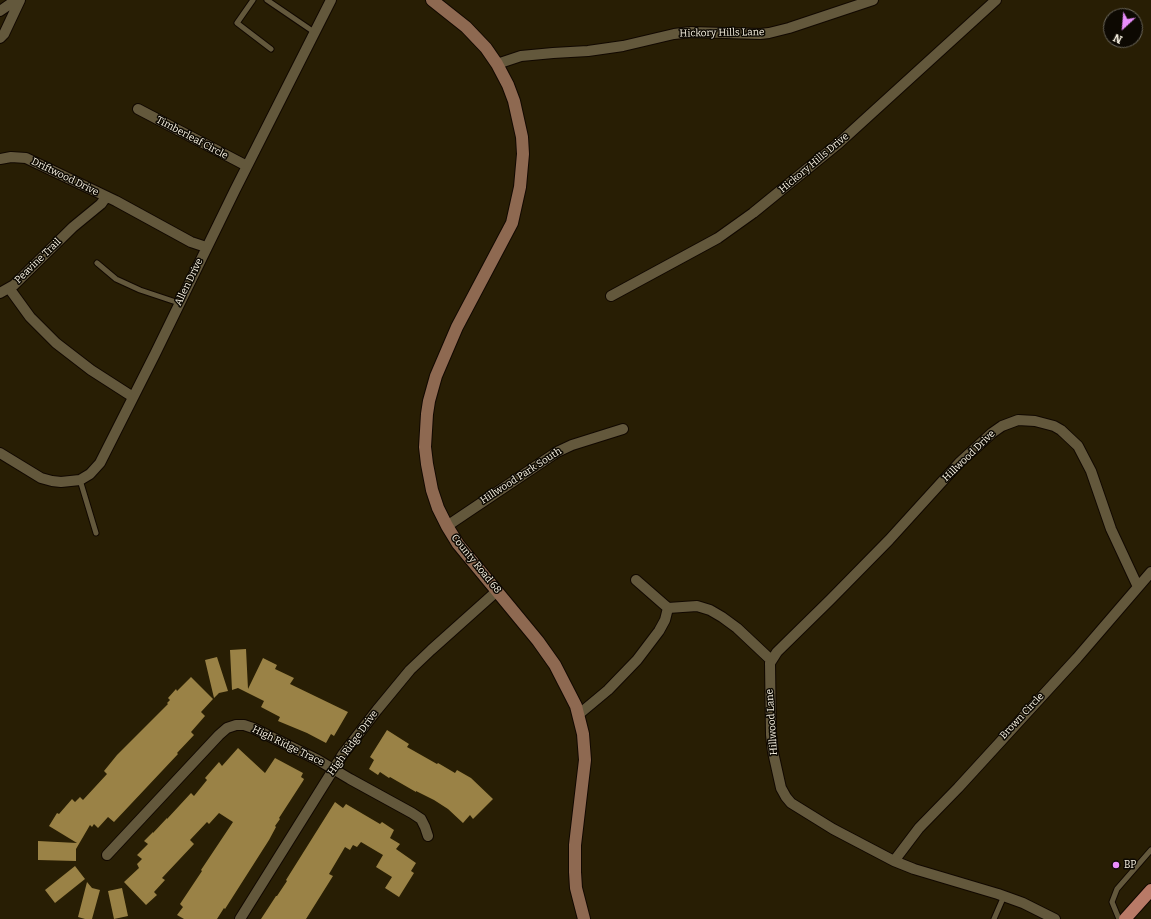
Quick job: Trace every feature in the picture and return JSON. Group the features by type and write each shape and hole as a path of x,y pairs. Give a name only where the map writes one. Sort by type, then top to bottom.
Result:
{"main road":[{"path":"1125,919 1151,890"}],"street":[{"path":"0,11 16,0"},
{"path":"0,38 4,34 20,0"},
{"name":"Allen Drive","path":"80,480 90,474 100,463 206,247 331,0"},
{"name":"County Road 68","path":"432,0 466,27 482,43 497,64 508,85 514,101 522,137 522,173 512,223 448,347 436,376 429,401 426,429 425,447 427,464 432,490 438,508 447,526 466,555 534,636 555,665 573,700 583,734 585,760 575,845 576,888 584,919"},
{"name":"Hickory Hills Lane","path":"497,64 511,58 521,56 588,51 623,46 680,33 769,33 789,28 873,0"},
{"name":"Hickory Hills Drive","path":"610,296 718,238 753,213 839,143 996,0"},
{"name":"Timberleaf Circle","path":"138,109 247,166"},
{"name":"Driftwood Drive","path":"0,159 11,156 26,158 106,197"},
{"path":"106,197 191,242 206,247"},
{"name":"Peavine Trail","path":"106,197 101,204 73,227 4,291 56,343 91,370 133,397"},
{"name":"Hillwood Drive","path":"771,660 776,652 894,535 959,463 992,433 1002,426 1018,420 1035,421 1054,426 1061,430 1078,446 1091,471 1111,529 1138,587"},
{"name":"Hillwood Park South","path":"447,526 557,452 572,445 623,429"},
{"path":"0,453 41,478 52,482 80,480"},
{"name":"Brown Circle","path":"894,861 919,828 1077,658 1151,572"},
{"path":"636,580 668,608 697,606 710,610 722,617 737,628 771,660"},
{"name":"High Ridge Drive","path":"240,919 343,754 377,710 410,670 497,591"},
{"path":"578,715 608,690 637,660 659,631 665,620 668,608"},
{"name":"Hillwood Lane","path":"771,660 769,669 771,735 779,782 786,797 791,803 833,829 894,861 914,869 1004,896 1055,919"},
{"name":"High Ridge Trace","path":"107,856 227,728 236,725 244,725 318,760 412,813 421,819 428,836"}],"lane":[{"path":"252,0 237,23 271,49"},
{"path":"267,0 314,32"},
{"path":"97,263 116,279 140,290 179,303"},
{"path":"80,480 96,533"},
{"path":"1119,919 1112,902 1117,889 1151,850"},
{"path":"994,919 1004,896"}],"building":[{"path":"246,649 248,689 263,658 277,665 275,669 294,678 290,684 348,712 334,736 331,734 326,743 278,721 280,717 261,707 264,701 238,688 232,690 230,650"},
{"path":"217,657 228,691 219,693 214,698 205,660"},
{"path":"191,677 213,699 201,712 205,716 191,732 194,735 114,822 108,817 98,828 94,824 92,827 90,825 76,849 76,861 38,860 38,841 77,843 49,826 57,813 59,814 72,799 75,802 80,797 83,800 107,774 104,771 117,755 168,704 167,703 170,700 168,698 176,689 177,691"},
{"path":"387,730 409,744 407,747 455,773 457,770 471,778 493,799 473,819 470,815 463,823 448,809 434,800 380,772 378,775 369,769 374,760 370,757"},
{"path":"238,748 265,773 275,758 303,773 301,777 304,779 303,781 279,818 280,819 269,840 217,919 184,919 177,915 183,907 180,904 233,822 219,813 209,824 207,822 190,840 194,844 162,878 165,880 154,892 157,895 146,905 124,882 139,868 137,864 142,859 137,855 148,844 144,841 191,793 194,796 207,780 205,778 219,762 222,766"},
{"path":"335,802 343,808 346,804 380,824 382,822 394,830 390,838 400,844 396,849 416,863 411,871 414,873 399,897 385,888 392,877 376,867 383,855 361,842 357,847 353,845 350,850 345,847 329,874 333,876 306,919 261,919 287,881 286,880"},
{"path":"75,866 85,879 55,903 45,890"},
{"path":"87,882 92,888 100,890 92,919 78,917"},
{"path":"122,888 128,916 114,919 108,891"}],"place":[{"name":"BP","path":"1116,865"}]}
